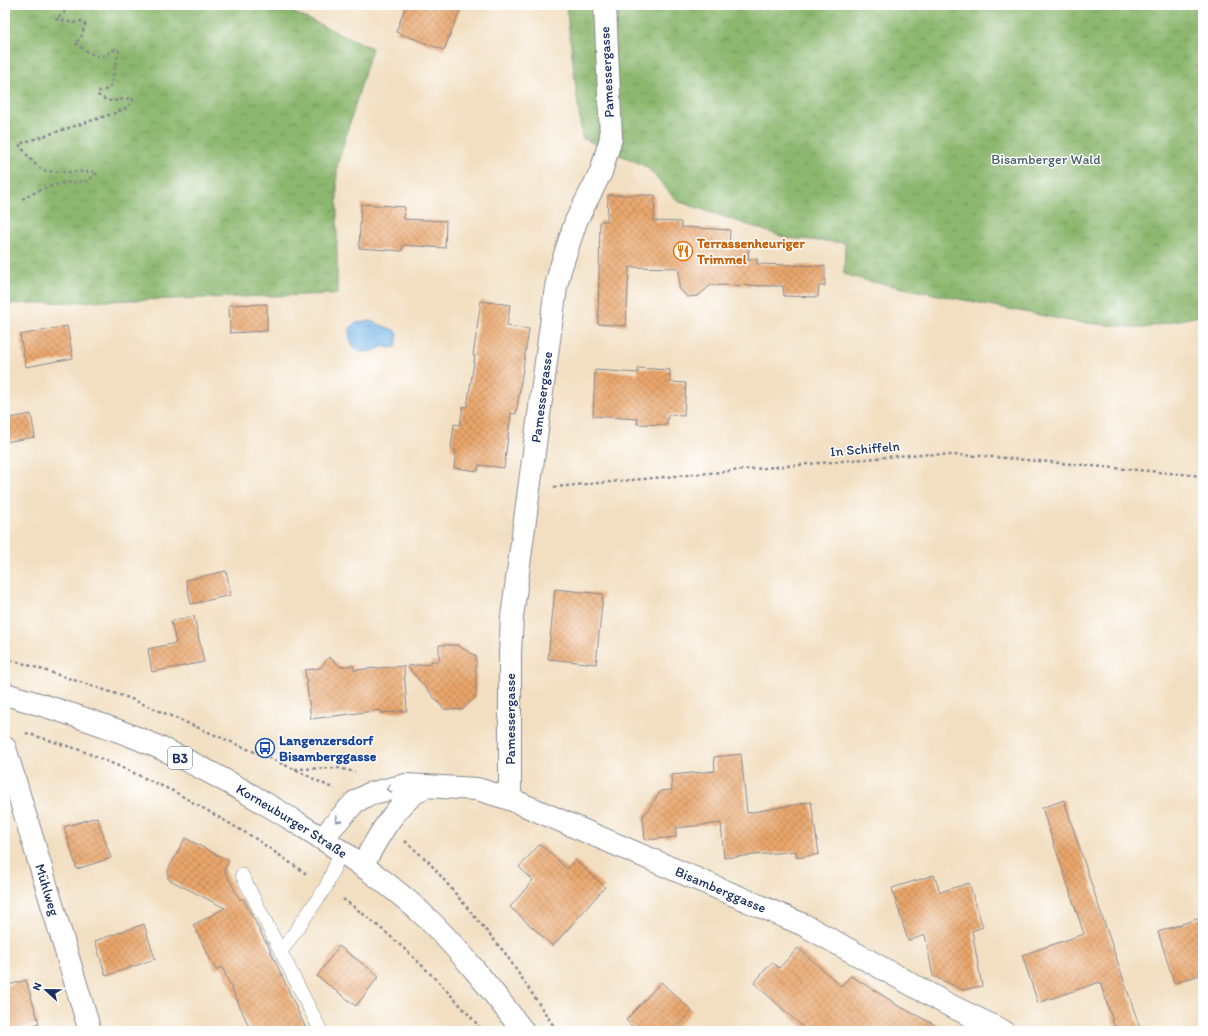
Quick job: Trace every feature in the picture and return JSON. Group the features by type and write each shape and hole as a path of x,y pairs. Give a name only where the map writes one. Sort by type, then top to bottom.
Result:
{"street":[{"name":"Pamessergasse","path":"510,799 510,653 512,617 556,287 576,221 601,172 611,138 604,5"},
{"name":"Korneuburger Straße","path":"5,694 97,723 178,757 275,809 323,839 400,894 430,922 460,952 523,1031"},
{"name":"Mühlweg","path":"5,748 90,1031"},
{"name":"Bisamberggasse","path":"323,839 332,826 355,802 369,794 406,785 476,789 510,799 804,925 947,1004 1003,1031"},
{"path":"362,866 387,824 404,802 425,786"}],"lane":[{"path":"281,952 326,887 341,851"},
{"path":"242,875 321,1031"}],"path":[{"path":"22,199 42,189 62,183 87,181 97,173 91,170 65,173 56,171 47,172 38,166 19,144 115,113 128,107 133,100 131,98 112,101 106,100 98,95 98,92 105,90 111,85 120,51 115,49 106,55 95,56 75,43 81,38 85,24 82,21 73,23 56,19 64,13 65,5"},
{"name":"In Schiffeln","path":"528,489 920,454 983,456 1203,476"},
{"path":"5,659 22,663 129,698 294,769 326,784 355,802"},
{"path":"25,732 80,750 123,768 175,792 254,836 358,910 386,933 460,1004 483,1031"},
{"path":"387,824 429,862 505,953 557,1031"}],"green space":[{"path":"5,5 277,5 372,48 337,166 337,294 5,304"},
{"name":"Bisamberger Wald","path":"566,5 1203,5 1203,315 1144,328 1075,322 868,281 844,274 845,243 787,238 677,201 647,167 582,138"}],"water":[{"path":"370,321 396,331 398,335 396,347 390,348 384,346 368,352 362,352 356,349 351,342 349,333 350,329 356,323"}],"building":[{"path":"406,5 462,5 444,50 396,32"},
{"path":"608,195 655,195 654,221 681,222 681,227 730,230 729,247 749,247 748,259 757,259 757,264 825,266 825,286 819,286 818,297 784,296 783,286 711,285 698,296 687,297 679,288 679,268 629,267 626,326 598,324 600,221 607,221"},
{"path":"361,204 405,207 404,219 446,221 445,248 403,245 402,251 359,248"},
{"path":"481,301 510,305 507,326 529,329 516,414 511,413 504,468 479,465 478,471 454,468 456,450 451,449 454,424 460,425 463,406 467,407 475,356 473,356"},
{"path":"267,304 267,331 230,333 229,305"},
{"path":"67,326 73,358 26,367 20,335"},
{"path":"638,368 670,370 670,382 686,383 684,416 668,415 667,425 637,424 638,419 593,416 595,370 638,373"},
{"path":"31,414 35,437 5,442 5,419"},
{"path":"226,571 231,595 191,604 186,580"},
{"path":"555,589 603,594 596,664 548,659"},
{"path":"194,616 204,662 152,672 148,649 176,643 171,621"},
{"path":"439,645 457,645 476,656 476,697 462,710 444,709 407,666 431,664 431,661 439,661"},
{"path":"329,657 341,667 353,665 354,670 404,666 407,711 381,713 381,710 311,719 305,670 320,668"},
{"path":"741,754 747,813 811,802 819,854 797,858 796,851 724,858 721,823 676,828 676,837 645,840 643,816 661,791 672,790 671,775 715,771 714,757"},
{"path":"1064,800 1141,1031 1116,1031 1100,982 1038,1003 1022,955 1084,934 1042,808"},
{"path":"97,817 111,858 77,869 64,827"},
{"path":"185,838 229,861 224,870 240,900 243,898 266,941 307,1031 251,1031 222,967 216,970 193,925 225,908 168,879 168,870"},
{"path":"540,844 567,869 575,860 605,887 553,946 510,907 533,880 519,867"},
{"path":"934,875 940,892 969,883 983,927 972,931 982,986 963,990 933,976 925,935 908,941 892,888"},
{"path":"1203,917 1203,974 1174,983 1158,932"},
{"path":"144,924 155,959 106,976 95,941"},
{"path":"339,946 379,976 356,1006 317,976"},
{"path":"798,948 841,986 851,976 895,1003 893,1003 947,1031 807,1031 754,983 772,962 779,968"},
{"path":"26,980 39,1023 15,1031 5,1031 5,986"},
{"path":"661,982 692,1011 673,1031 637,1031 626,1020"}],"place":[{"name":"Terrassenheuriger Trimmel","path":"683,251"},
{"name":"Langenzersdorf Bisamberggasse","path":"265,748"}]}
